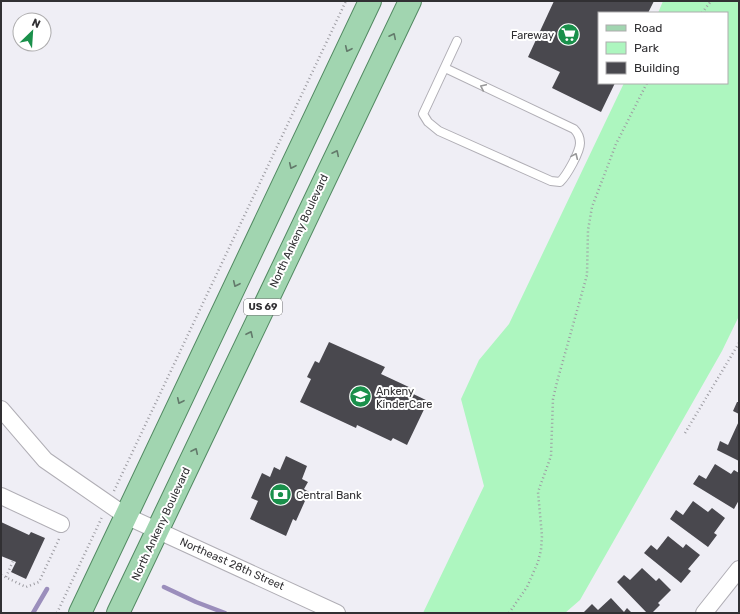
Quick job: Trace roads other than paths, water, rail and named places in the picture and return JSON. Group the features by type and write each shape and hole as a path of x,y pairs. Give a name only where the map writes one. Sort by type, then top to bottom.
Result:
{"main road":[{"name":"US 69","path":"80,613 370,1"},
{"name":"North Ankeny Boulevard","path":"118,613 410,1"}],"street":[{"name":"Northeast 28th Street","path":"1,409 45,460 126,516 337,613"},
{"path":"1,496 57,522"},
{"path":"704,613 739,569"}],"lane":[{"path":"444,68 574,129 579,135 580,144 566,176 560,182 551,182 439,131 428,122 423,114 444,68 457,41"}],"waterway":[{"path":"164,587 196,602 225,613"},
{"path":"33,613 47,589"}],"place":[{"name":"Fareway","path":"569,35"},
{"name":"Ankeny KinderCare","path":"361,397"},
{"name":"Central Bank","path":"280,495"}]}
